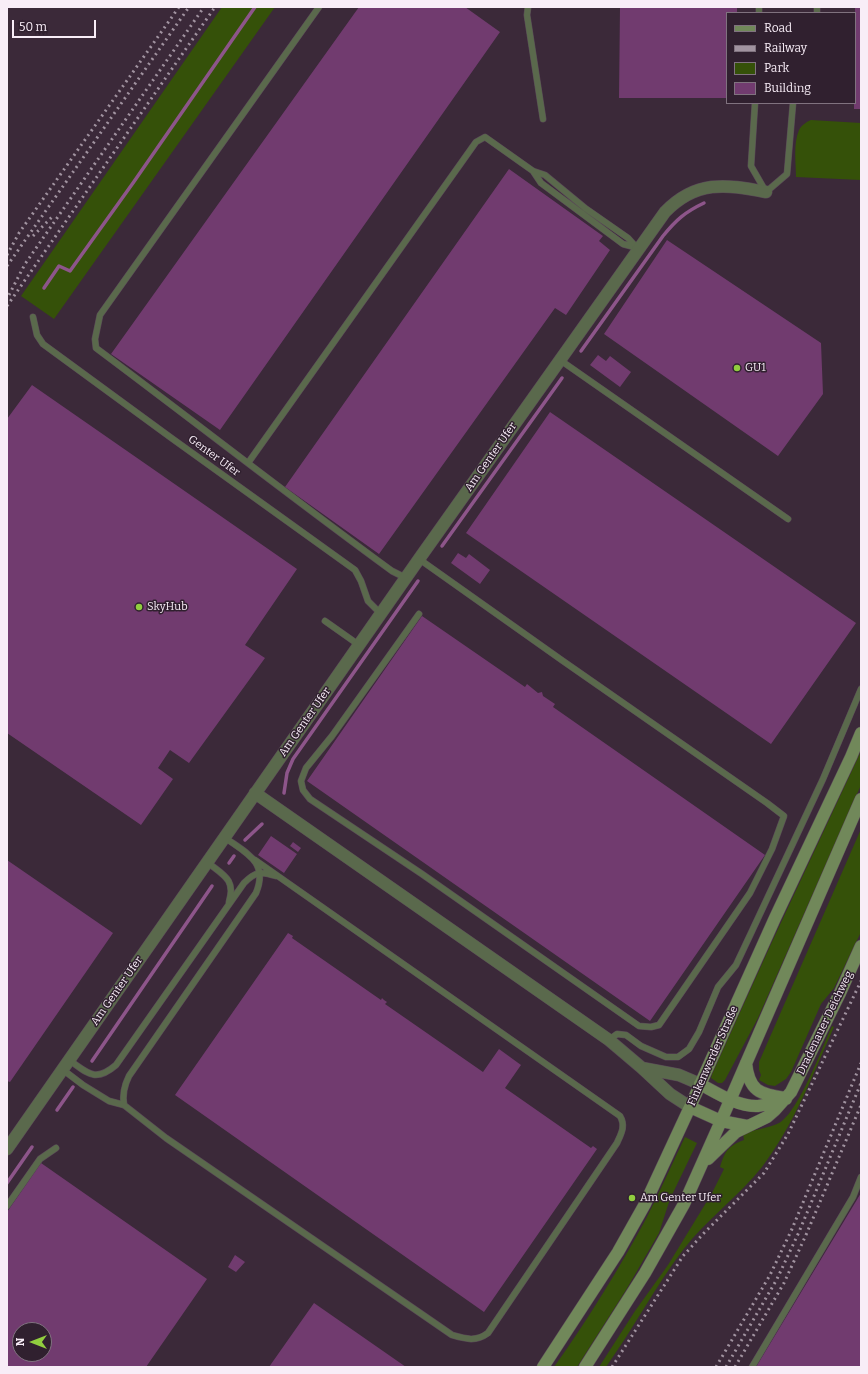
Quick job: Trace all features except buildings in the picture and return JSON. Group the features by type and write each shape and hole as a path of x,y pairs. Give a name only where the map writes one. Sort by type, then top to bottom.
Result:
{"main road":[{"name":"Finkenwerder Straße","path":"543,1367 618,1252 645,1204 861,733"},
{"path":"585,1367 619,1316 672,1226 702,1165 861,799"},
{"name":"Dradenauer Deichweg","path":"702,1165 736,1132 756,1124 767,1117 786,1098 799,1077 861,946"},
{"path":"746,1061 748,1075 753,1086 760,1092 771,1096 786,1098"},
{"path":"700,1084 730,1099 756,1106 765,1105 786,1098"},
{"path":"690,1107 721,1122 748,1126"}],"street":[{"name":"Am Genter Ufer","path":"7,1149 224,837 664,212 680,198 690,192 709,187 742,187 766,192"},
{"path":"255,793 609,1040 670,1094 690,1107"},
{"path":"642,1068 679,1075 700,1084"}],"lane":[{"path":"319,7 100,314 96,328 96,348 299,503 392,571 406,578"},
{"path":"528,7 543,120"},
{"path":"755,104 751,166 766,192 786,174 793,104"},
{"path":"248,463 476,142 485,137 533,171 541,183 622,244 638,249"},
{"name":"Genter Ufer","path":"33,317 38,335 43,344 355,570 361,581 368,601 381,614"},
{"path":"560,360 788,519"},
{"path":"419,559 784,816 772,849 750,893 659,1025 651,1027 639,1026 422,874 310,799 303,790 301,781 306,768 336,730 419,614"},
{"path":"325,620 359,646"},
{"path":"609,1040 617,1034 626,1035 641,1046 666,1057 678,1057 689,1049 699,1032 718,988 736,965 823,779 861,689"},
{"path":"66,1065 83,1085 109,1100 124,1105 166,1138 452,1335 476,1340 482,1338 488,1333 618,1143 623,1121 620,1116 224,837"},
{"path":"124,1105 123,1092 129,1076 256,892 259,885 260,872 255,860"},
{"path":"207,862 228,879 231,886 231,894 228,907"},
{"path":"66,1065 95,1075 107,1073 116,1065 228,907 244,882 260,872 281,877"},
{"path":"7,1206 40,1159 56,1148"},
{"path":"752,1367 853,1196 861,1177"}],"green space":[{"path":"222,7 275,7 54,319 21,296"},
{"path":"811,120 861,123 861,180 796,177 795,147 797,135 801,127"},
{"path":"861,751 861,785 758,1018 725,1080 722,1083 718,1083 711,1078 712,1074"},
{"path":"861,829 861,932 834,988 821,1004 791,1072 786,1079 775,1086 768,1085 759,1080 761,1075 759,1070 759,1062"},
{"path":"832,1026 834,1027 802,1099 784,1134 773,1151 753,1178 692,1239 683,1250 606,1367 599,1367 635,1311 668,1265 712,1193 724,1169 720,1167 728,1150 734,1144 744,1140 743,1134 774,1125 786,1117 794,1107 809,1079"},
{"path":"685,1137 697,1143 670,1199 659,1233 626,1290 577,1367 554,1367 579,1331 625,1256 647,1217"}],"waterway":[{"path":"44,288 59,266 70,271 255,7"},
{"path":"581,351 672,225 691,210 704,203"},
{"path":"442,546 562,378"},
{"path":"284,793 287,773 293,759 418,581"},
{"path":"245,840 262,824"},
{"path":"229,863 234,856"},
{"path":"92,1061 212,886"},
{"path":"57,1110 73,1087"},
{"path":"7,1183 32,1147"}],"railway":[{"path":"7,255 19,233 179,7"},
{"path":"7,266 189,7"},
{"path":"9,295 25,264 204,7"},
{"path":"7,306 215,7"},
{"path":"33,236 54,215"},
{"path":"612,1367 683,1256 764,1173 788,1134 861,981"},
{"path":"716,1367 770,1275 792,1229 861,1063"},
{"path":"726,1367 777,1279 799,1232 861,1083"},
{"path":"735,1367 784,1283 861,1105"}],"place":[{"name":"GU1","path":"737,368"},
{"name":"SkyHub","path":"139,607"},
{"name":"Am Genter Ufer","path":"632,1198"}]}
